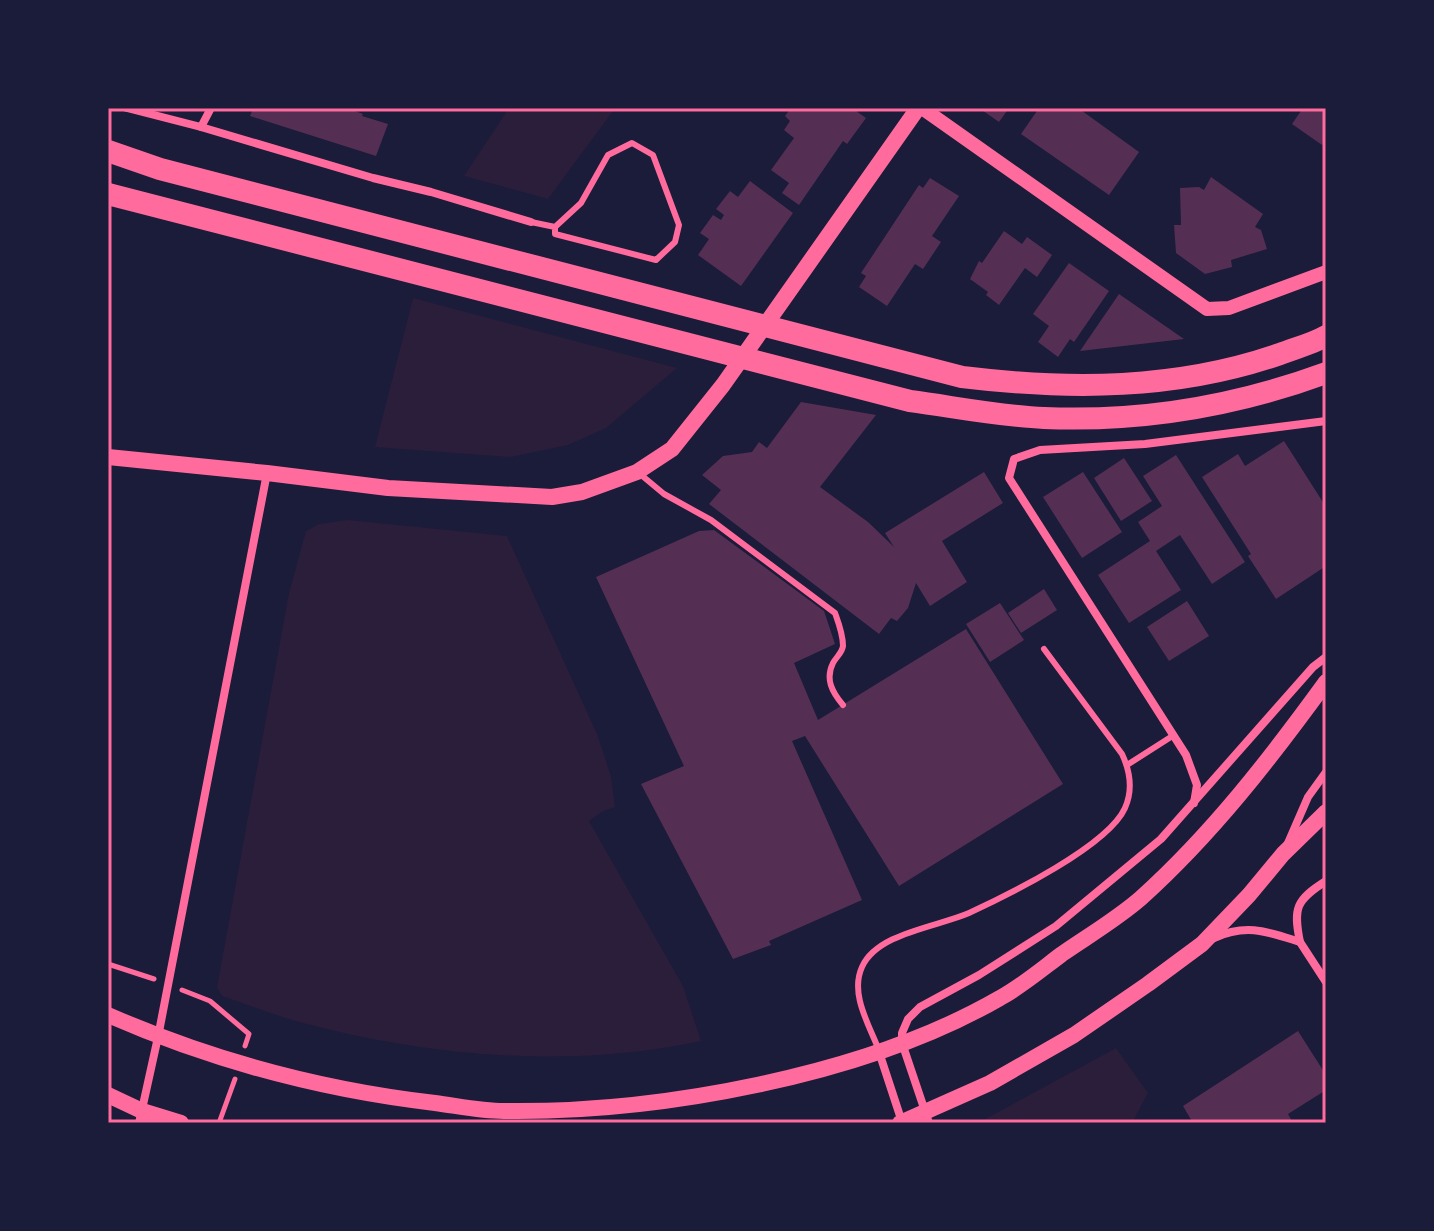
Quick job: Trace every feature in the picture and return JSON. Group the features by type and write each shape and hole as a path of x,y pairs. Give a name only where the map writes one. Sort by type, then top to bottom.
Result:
{"highway":[{"path":"108,151 160,169 962,377 1078,386 1179,380 1244,366 1326,336"},
{"path":"108,194 910,401 996,414 1044,418 1163,413 1219,405 1326,373"}],"main road":[{"path":"108,457 388,488 560,497 637,472 672,449 723,385 920,108"},
{"path":"108,1015 158,1037 307,1080 393,1098 501,1112 660,1101 765,1083 879,1052 1001,998 1139,900 1211,829 1326,682"},
{"path":"902,1123 928,1118 1074,1035 1202,944 1283,854 1326,812"},
{"path":"108,1095 140,1117 181,1123"}],"street":[{"path":"127,108 531,222"},
{"path":"201,127 211,108"},
{"path":"920,108 1207,309 1229,308 1326,272"},
{"path":"1194,803 1197,785 1193,769 1009,478 1014,459 1040,450 1145,444 1326,423"},
{"path":"140,1117 267,473"},
{"path":"928,1118 902,1043 902,1033 908,1019 920,1007 979,975 1056,926 1161,839 1313,667 1326,657"},
{"path":"1283,854 1308,797 1326,772"},
{"path":"1326,881 1299,903 1295,917 1300,942 1326,982"},
{"path":"1202,944 1240,929 1263,931 1300,942"},
{"path":"879,1052 902,1123"}],"lane":[{"path":"632,143 653,155 679,225 675,242 656,260 555,234 555,227 581,203 608,155 632,143"},
{"path":"531,222 555,227"},
{"path":"637,472 664,494 711,520 835,613 842,631 843,649 832,664 829,680 843,705"},
{"path":"879,1052 857,993 857,981 869,955 884,943 967,914 1048,873 1105,832 1124,811 1130,794 1127,765 1122,754 1044,649"},
{"path":"1127,765 1174,735"}],"path":[{"path":"108,964 157,980"},
{"path":"180,990 210,1001 249,1034 244,1048"},
{"path":"219,1123 235,1077"}],"shaded area":[{"path":"509,108 610,108 613,111 548,199 464,176"},
{"path":"413,298 677,368 606,428 568,445 511,457 375,447"},
{"path":"348,520 507,536 597,734 611,776 615,807 589,821 683,986 701,1041 652,1050 552,1057 451,1051 352,1035 293,1020 222,996 217,987 289,593 306,531 319,524"},
{"path":"1116,1048 1148,1093 1132,1123 978,1123"}],"building":[{"path":"253,108 347,108 388,124 376,156 250,116"},
{"path":"791,108 852,108 866,118 847,144 843,141 799,205 782,193 789,183 771,170 794,138 784,130 790,121 785,116"},
{"path":"979,108 1009,108 999,122"},
{"path":"1039,108 1078,108 1139,152 1109,195 1021,134"},
{"path":"1303,108 1326,108 1326,139 1322,145 1292,124"},
{"path":"1211,177 1263,214 1255,227 1261,230 1267,249 1231,260 1232,267 1205,274 1176,253 1174,225 1181,225 1180,188 1199,187 1204,190"},
{"path":"930,178 959,196 932,236 941,242 923,269 915,264 887,306 859,287 866,276 861,273 919,185 923,188"},
{"path":"750,181 793,213 741,286 698,255 709,239 700,233 713,215 721,220 724,215 716,209 730,191 738,197"},
{"path":"1004,231 1022,244 1027,237 1052,255 1037,277 1025,268 999,305 970,279 979,261 982,263"},
{"path":"1069,263 1109,291 1074,342 1070,339 1058,357 1038,342 1049,326 1033,314"},
{"path":"1119,294 1184,339 1080,351"},
{"path":"801,402 876,415 820,487 868,522 894,547 885,533 984,472 1003,503 942,541 967,582 930,606 916,583 908,608 897,621 891,618 879,634 709,504 721,490 702,475 723,456 752,452 759,442 767,448"},
{"path":"1284,441 1326,507 1326,566 1276,599 1202,477 1238,454 1245,466"},
{"path":"1176,455 1245,562 1212,584 1180,535 1156,551 1181,590 1129,623 1098,575 1150,541 1138,522 1162,506 1143,476"},
{"path":"1124,458 1152,501 1121,521 1094,478"},
{"path":"1083,472 1122,532 1082,558 1043,497"},
{"path":"714,530 824,611 835,644 794,663 818,720 966,629 1063,784 899,886 805,736 792,741 862,900 769,941 771,945 733,959 641,784 684,766 596,577 699,531"},
{"path":"1044,589 1057,610 1021,633 1008,613"},
{"path":"1187,601 1209,636 1169,661 1147,627"},
{"path":"1000,603 1024,640 990,662 966,624"},
{"path":"1298,1031 1326,1075 1326,1090 1288,1114 1293,1123 1193,1123 1183,1106"}]}
